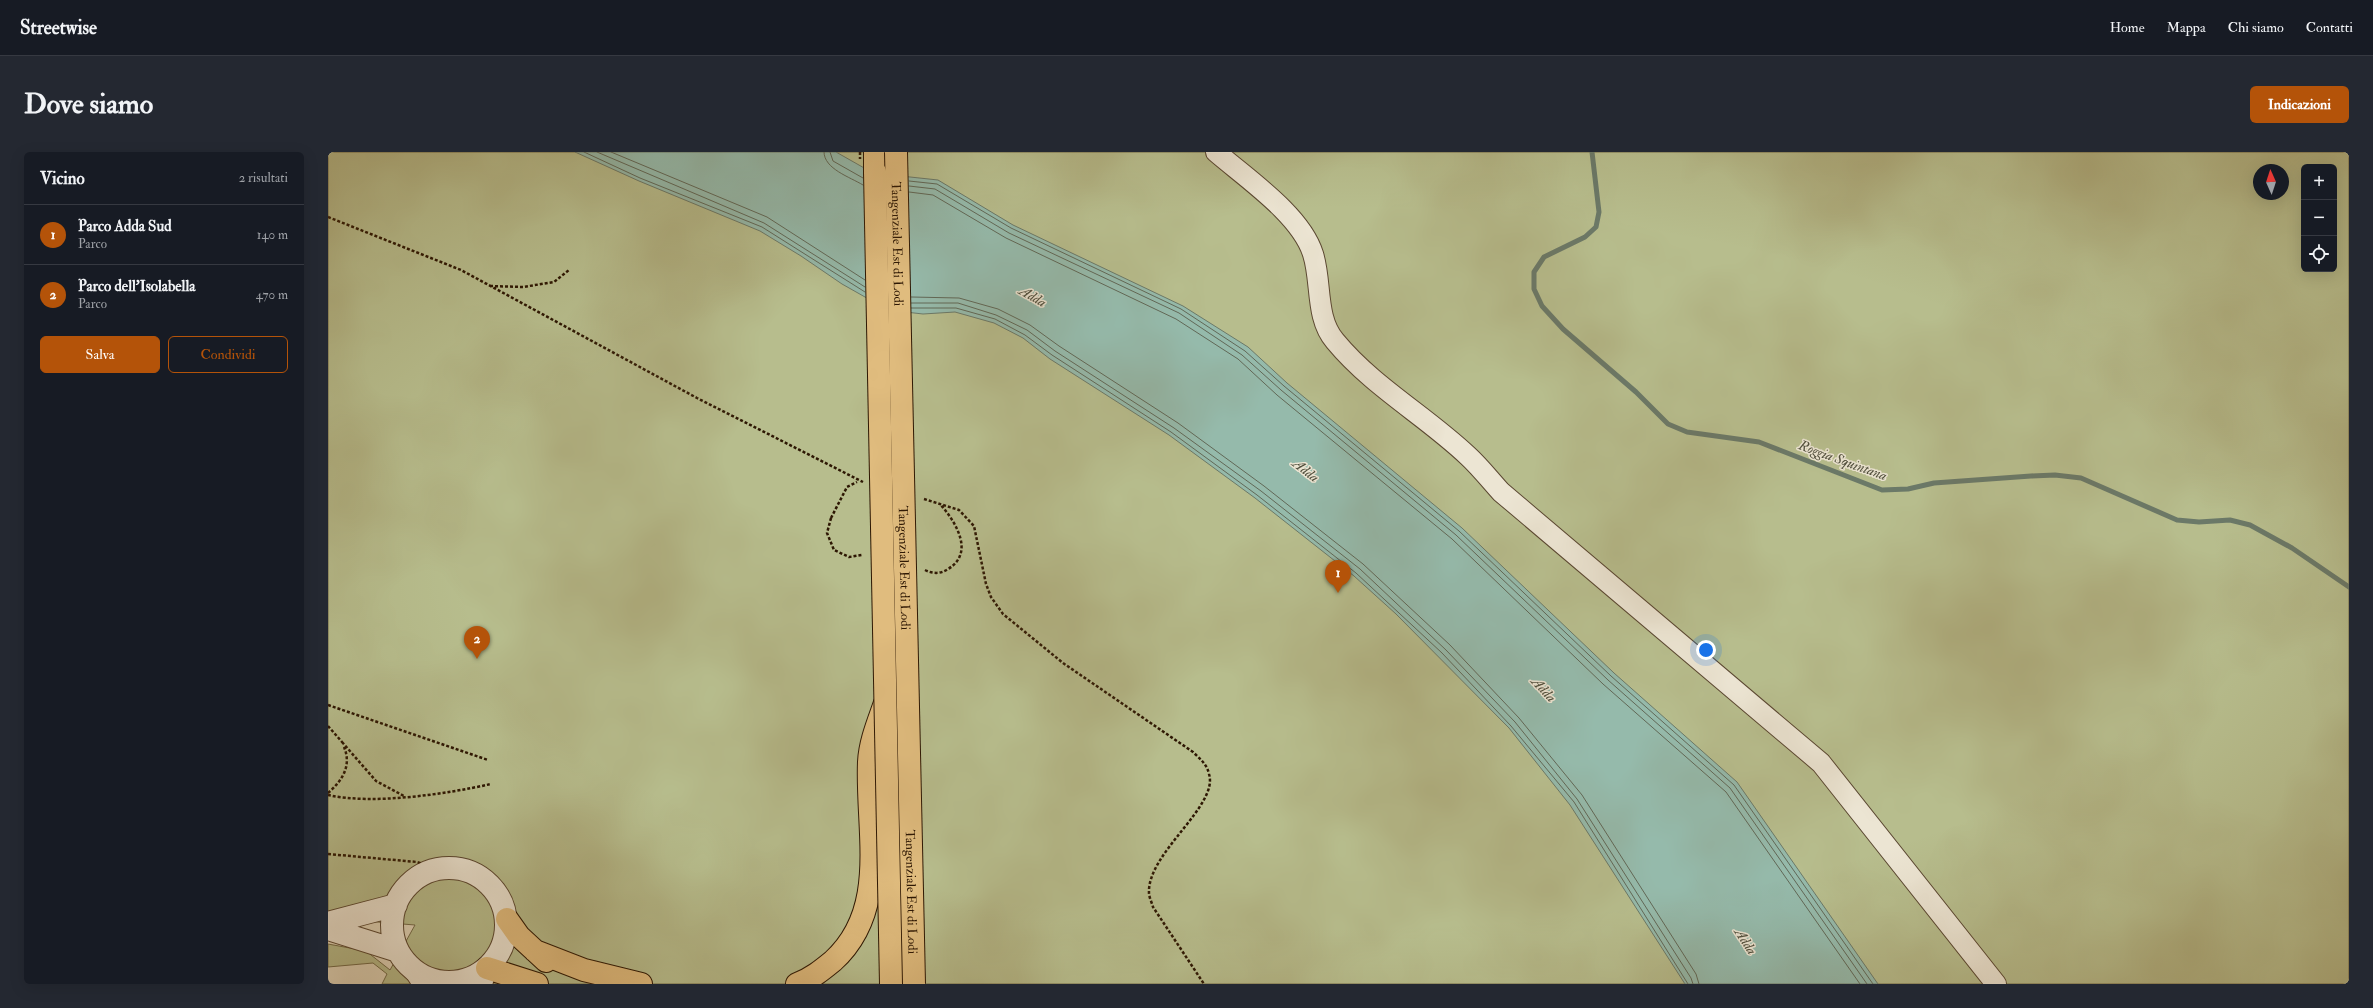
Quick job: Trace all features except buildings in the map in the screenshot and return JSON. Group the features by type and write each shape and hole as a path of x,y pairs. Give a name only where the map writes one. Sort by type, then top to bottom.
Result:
{"highway":[{"name":"Tangenziale Est di Lodi","path":"875,152 891,984"},
{"name":"Tangenziale Est di Lodi","path":"896,152 914,984"},
{"path":"797,984 823,969 840,954 860,928 866,911 871,872 869,762 871,743 886,700"},
{"path":"507,919 535,951 581,984"},
{"path":"535,951 584,970 641,984"},
{"path":"485,976 537,984"}],"street":[{"path":"1216,152 1285,213 1304,235 1313,252 1318,272 1324,322 1333,340 1347,355 1383,389 1468,456 1501,492 1821,763 1996,984"},
{"path":"439,869 458,869 476,874 491,885 501,901 507,919 506,937 499,954 485,976 451,983 418,977 398,951 393,936 392,920 396,905 406,888 421,876 439,869"},
{"path":"328,922 396,905"},
{"path":"328,929 398,951"}],"path":[{"path":"328,217 461,270 614,351 704,402 859,481 866,483"},
{"path":"489,286 523,287 554,282 569,270"},
{"path":"831,518 848,487 859,481"},
{"path":"918,497 959,510 974,526 991,598 996,607 1063,663 1193,752 1204,763 1210,774 1210,788 1193,816 1154,869 1149,894 1153,907 1204,984"},
{"path":"922,567 932,573 939,573 954,566 962,553 960,536 951,518 940,503"},
{"path":"328,704 488,760"},
{"path":"328,726 376,781 405,796"},
{"path":"328,794 342,780 346,769 347,757 342,742"},
{"path":"328,794 371,800 464,790 492,784"},
{"path":"328,854 417,862 439,869"}],"shaded area":[{"path":"328,152 2349,152 2349,984 382,984 387,974 373,963 328,967 328,944 366,951 390,970 415,925 328,918"}],"water":[{"name":"Adda","path":"575,152 836,152 873,173 938,180 1013,225 1183,306 1248,347 1287,383 1462,528 1614,673 1737,782 1878,984 1685,984 1570,805 1509,728 1396,614 1354,576 1255,498 1169,435 1050,359 1023,338 994,323 955,312 923,314 888,310 842,284 801,256 760,231 639,181"}],"waterway":[{"name":"Roggia Squintana","path":"1592,152 1599,212 1596,227 1585,237 1544,257 1534,272 1534,289 1542,306 1563,329 1636,392 1668,424 1687,432 1759,442 1882,490 1908,489 1934,483 2031,476 2055,475 2081,478 2177,520 2199,522 2230,520 2250,525 2292,548 2349,587"}],"place":[{"name":"Parco Adda Sud","path":"1338,593"},
{"name":"Parco dell'Isolabella","path":"477,659"}]}
